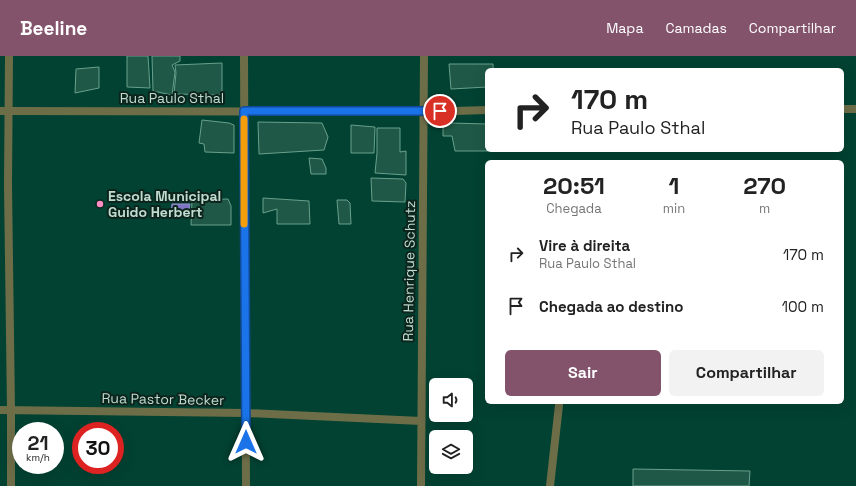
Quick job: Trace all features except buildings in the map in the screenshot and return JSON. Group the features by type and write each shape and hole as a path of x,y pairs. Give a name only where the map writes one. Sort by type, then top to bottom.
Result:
{"street":[{"path":"9,56 8,185 11,486"},
{"path":"244,56 246,486"},
{"name":"Rua Henrique Schutz","path":"421,486 424,56"},
{"path":"844,109 856,109"},
{"name":"Rua Paulo Sthal","path":"0,111 424,112 485,110"},
{"path":"550,486 559,405"},
{"name":"Rua Pastor Becker","path":"0,410 246,413 421,421"}],"shaded area":[{"path":"172,204 190,204 188,215 171,214"}],"slow traffic":[{"path":"244,119 244,224"}],"place":[{"name":"Escola Municipal Guido Herbert","path":"100,204"}],"route":[{"path":"246,442 244,111 440,111"}]}
